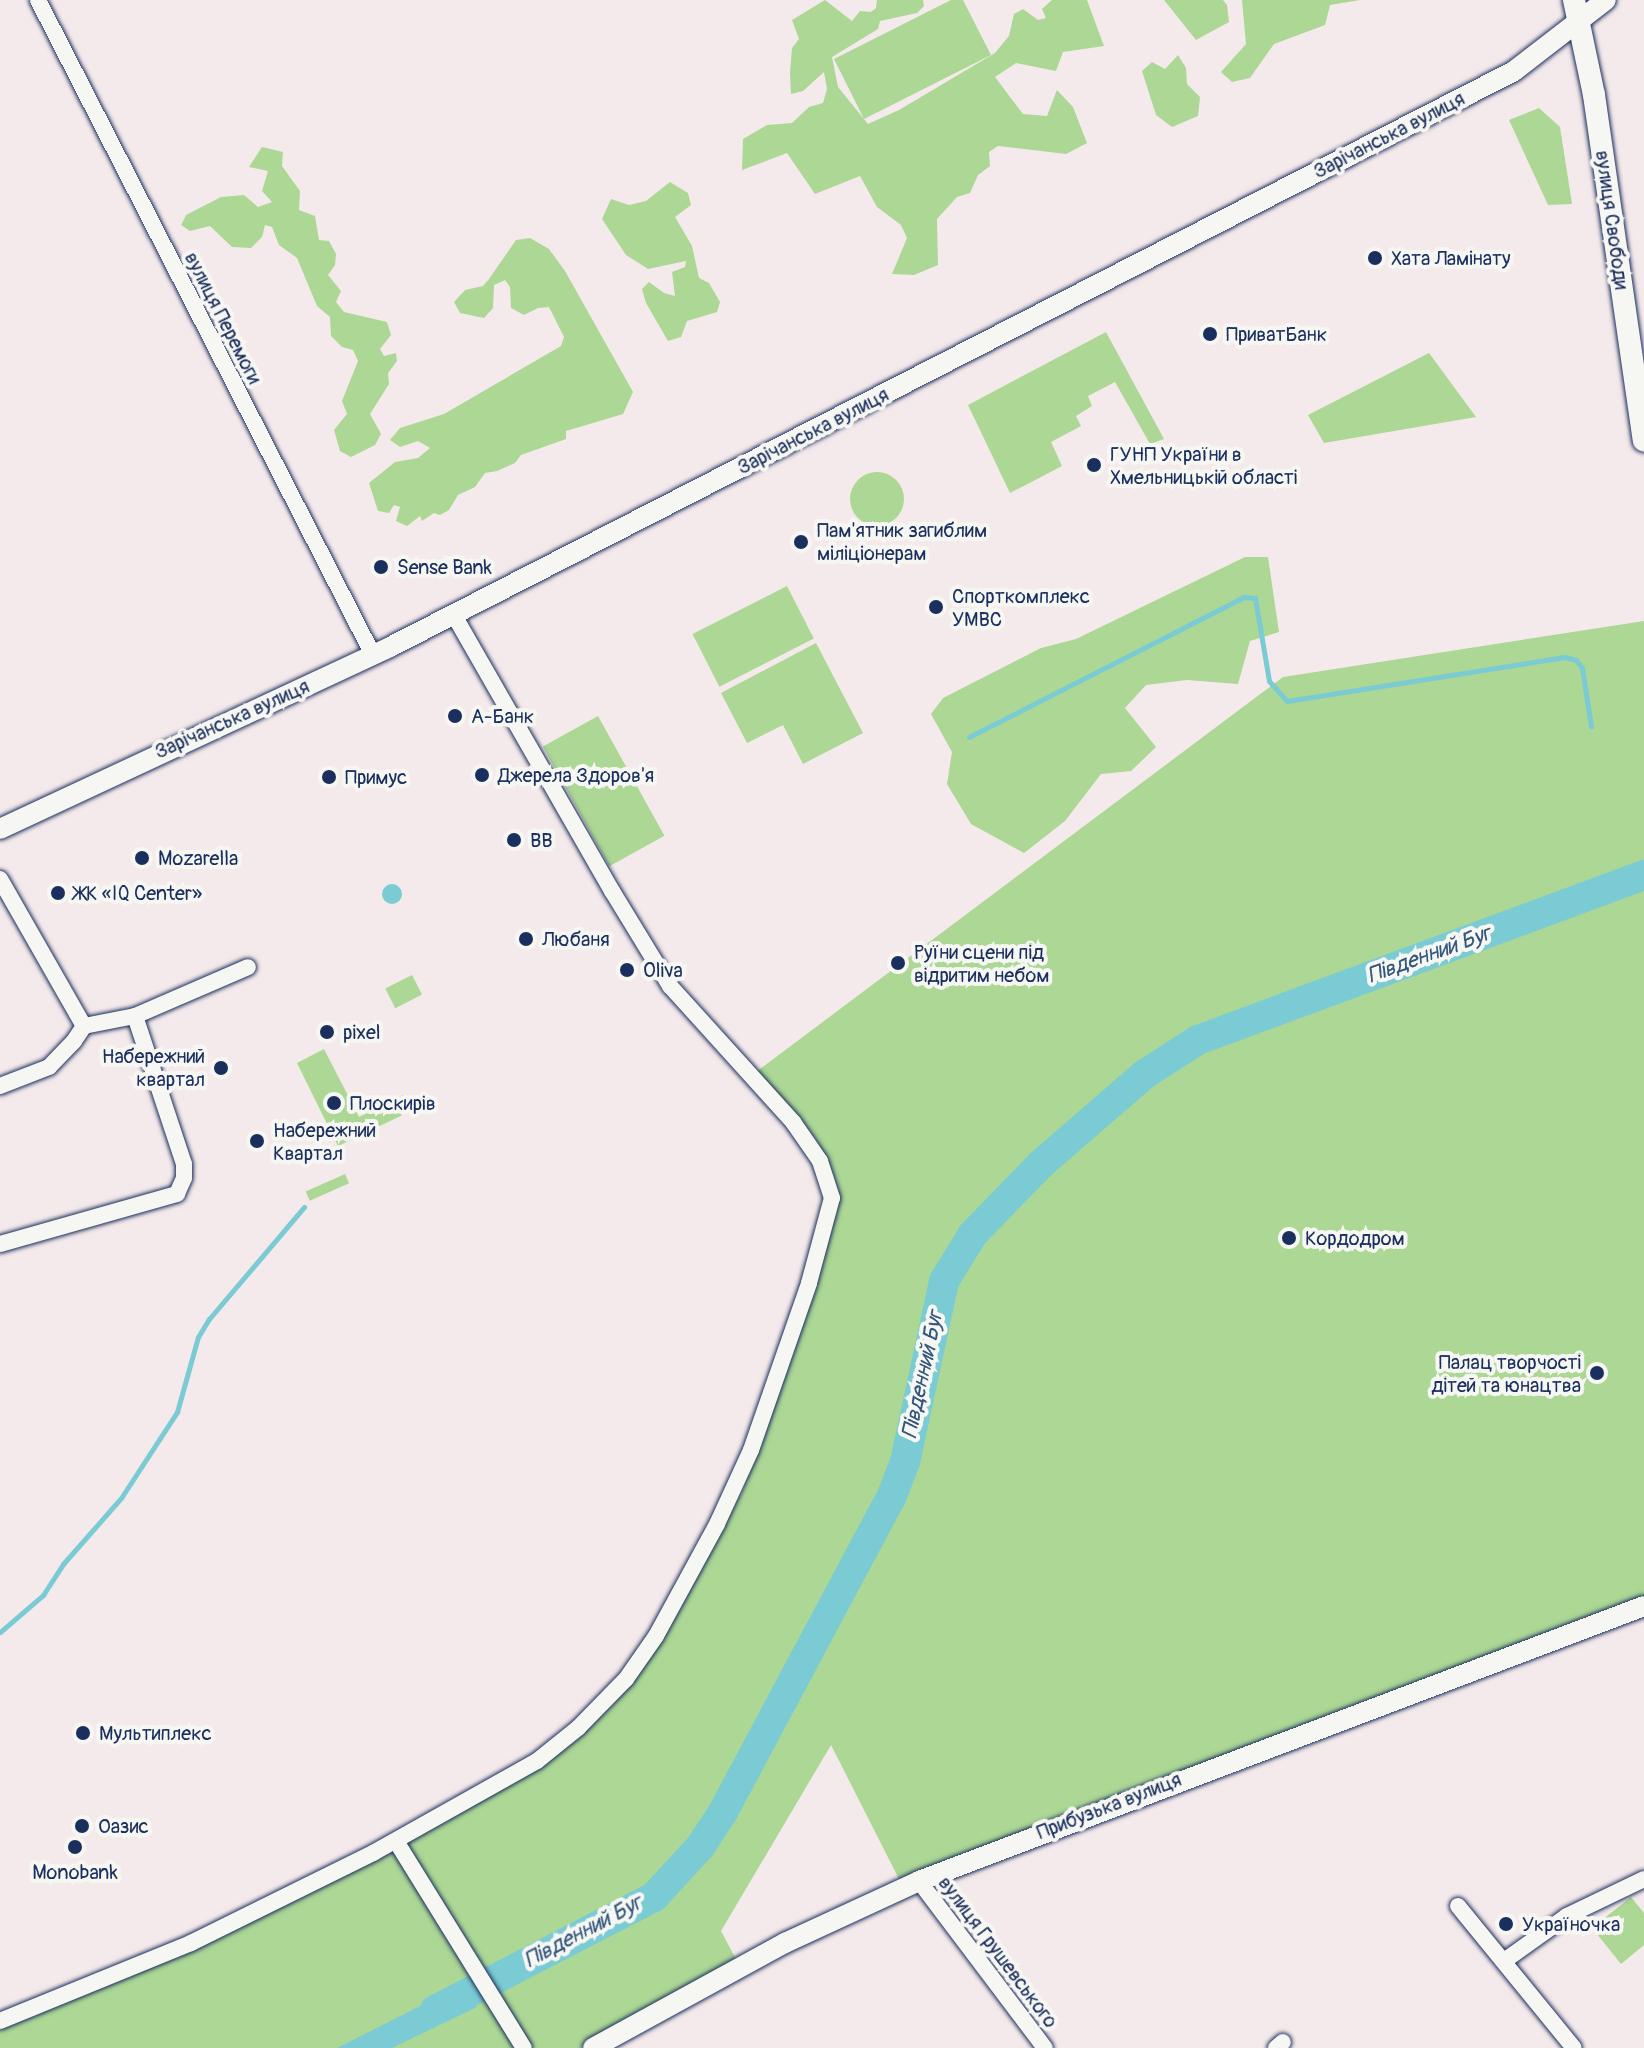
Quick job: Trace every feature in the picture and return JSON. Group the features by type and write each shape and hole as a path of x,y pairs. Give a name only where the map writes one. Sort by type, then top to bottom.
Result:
{"main road":[{"name":"вулиця Свободи","path":"1574,0 1594,95 1644,440"}],"street":[{"name":"вулиця Перемоги","path":"38,0 373,655"},
{"name":"Зарічанська вулиця","path":"0,829 454,615 1514,71 1579,24 1606,0"},
{"path":"0,2021 191,1943 396,1841 537,1761 608,1699 656,1636 717,1524 751,1450 809,1283 832,1198 826,1175 809,1143 670,986 454,615"},
{"path":"0,879 84,1026"},
{"path":"0,1086 49,1067 84,1026 135,1016 248,967"},
{"path":"0,1244 177,1194 184,1164 135,1016"},
{"name":"Прибузька вулиця","path":"604,2045 785,1943 919,1881 1644,1606"},
{"path":"396,1841 524,2048"},
{"path":"1504,1961 1567,1916 1644,1879"},
{"name":"вулиця Грушевського","path":"919,1881 1045,2048"},
{"path":"1458,1906 1574,2048"}],"green space":[{"path":"825,0 852,21 860,11 871,12 876,8 877,0 923,0 924,6 917,13 880,21 878,29 832,57 838,87 868,124 899,110 995,53 1009,36 1014,14 1023,9 1038,20 1046,18 1042,9 1052,0 1087,0 1104,46 1063,52 1056,71 1016,63 995,77 1023,114 1047,116 1057,90 1073,107 1087,143 1066,154 998,146 989,152 990,166 978,175 970,193 957,197 937,219 938,265 914,275 892,274 907,238 901,225 877,207 860,176 815,194 787,153 742,170 743,139 767,125 792,123 809,107 823,103 827,89 824,72 803,91 791,94 790,73 792,48 799,39 792,20"},
{"path":"951,0 963,0 991,55 864,119 834,59"},
{"path":"1164,0 1223,0 1227,5 1229,22 1196,40"},
{"path":"1242,0 1360,0 1330,5 1325,25 1274,44 1250,78 1232,82 1221,72 1246,44"},
{"path":"1178,55 1186,68 1187,84 1200,97 1198,116 1172,127 1156,115 1142,71 1152,62 1165,69"},
{"path":"1539,108 1560,127 1572,204 1548,205 1509,120"},
{"path":"262,147 283,152 282,166 300,191 299,210 315,216 319,240 329,241 336,254 335,265 328,275 341,291 336,302 344,312 387,322 391,335 380,349 384,356 396,353 397,361 388,373 389,384 370,414 381,434 375,445 351,457 340,451 334,430 347,414 342,401 358,361 353,350 342,347 331,336 330,317 317,306 297,258 279,245 272,227 265,225 262,237 251,248 232,247 210,226 190,231 181,225 186,215 221,197 244,195 258,207 272,202 262,191 268,171 249,167"},
{"path":"670,182 688,193 691,205 675,217 692,246 699,278 709,283 720,302 717,312 687,321 681,337 668,341 646,303 642,289 649,282 664,293 675,296 672,272 685,267 686,261 648,269 626,255 602,219 611,199 629,205 646,201"},
{"path":"530,238 549,249 565,271 633,392 623,414 566,431 566,439 521,455 515,463 497,471 485,473 475,487 458,495 449,510 440,515 434,513 422,521 420,516 407,526 396,521 400,507 394,505 389,513 378,511 369,483 395,462 418,458 430,448 418,441 400,447 390,440 400,428 444,414 561,346 564,337 549,307 538,308 524,315 511,308 510,287 505,280 494,285 493,308 484,318 460,313 454,302 465,290 483,286 516,240"},
{"path":"1106,332 1164,439 1150,444 1115,382 1088,396 1092,406 1076,416 1081,426 1051,442 1062,466 1010,493 968,405"},
{"path":"1429,353 1476,417 1324,443 1308,415"},
{"path":"877,472 896,480 904,499 896,518 877,526 858,518 850,499 858,480"},
{"path":"1245,557 1268,557 1279,632 1250,641 1238,684 1187,680 1146,685 1125,708 1156,747 1131,771 1101,774 1065,821 1024,853 971,824 947,784 952,752 931,714 943,698 1041,648 1076,639"},
{"path":"787,586 814,639 719,687 693,634"},
{"path":"1644,621 1644,1600 900,1881 831,1745 721,1931 737,1961 580,2048 532,2048 405,1844 541,1767 613,1705 662,1640 743,1490 816,1286 839,1198 833,1172 815,1138 756,1072 1283,677"},
{"path":"816,643 863,733 803,764 783,725 747,743 721,693"},
{"path":"598,716 664,836 609,866 543,747"},
{"path":"412,975 422,995 395,1008 385,989"},
{"name":"Плоскирів","path":"324,1049 359,1117 403,1095 411,1111 338,1146 297,1063"},
{"path":"345,1174 349,1183 310,1201 306,1191"},
{"path":"393,1850 516,2048 0,2048 0,2030 194,1950"},
{"path":"1631,1897 1644,1913 1644,1945 1621,1964 1592,1928"}],"water":[{"path":"392,884 399,887 402,894 399,901 392,904 385,901 382,894 385,887"},
{"path":"464,1984 477,2007 392,2048 337,2048"}],"waterway":[{"path":"969,737 1244,597 1255,598 1269,681 1287,701 1565,657 1576,660 1582,668 1591,726"},
{"name":"Південний Буг","path":"435,2010 654,1897 700,1847 723,1812 891,1498 905,1462 944,1281 973,1234 1041,1164 1145,1074 1198,1040 1644,875"},
{"path":"0,1632 43,1595 63,1564 121,1498 177,1412 198,1337 209,1319 304,1207"}],"place":[{"name":"Хата Ламінату","path":"1375,258"},
{"name":"ПриватБанк","path":"1210,334"},
{"name":"ГУНП України в Хмельницькій області","path":"1094,465"},
{"name":"Пам'ятник загиблим міліціонерам","path":"801,542"},
{"name":"Sense Bank","path":"381,567"},
{"name":"Спорткомплекс УМВС","path":"936,607"},
{"name":"А-Банк","path":"455,716"},
{"name":"Джерела Здоров'я","path":"482,775"},
{"name":"Примус","path":"329,777"},
{"name":"ВВ","path":"514,840"},
{"name":"Mozarella","path":"142,858"},
{"name":"ЖК «IQ Center»","path":"58,893"},
{"name":"Любаня","path":"526,939"},
{"name":"Руїни сцени під відритим небом","path":"898,963"},
{"name":"Oliva","path":"627,970"},
{"name":"pixel","path":"327,1032"},
{"name":"Набережний квартал","path":"221,1068"},
{"name":"Плоскирів","path":"334,1103"},
{"name":"Набережний Квартал","path":"257,1141"},
{"name":"Кордодром","path":"1289,1238"},
{"name":"Палац творчості дітей та юнацтва","path":"1597,1373"},
{"name":"Мультиплекс","path":"83,1733"},
{"name":"Оазис","path":"82,1826"},
{"name":"Monobank","path":"75,1847"},
{"name":"Україночка","path":"1506,1924"}]}
